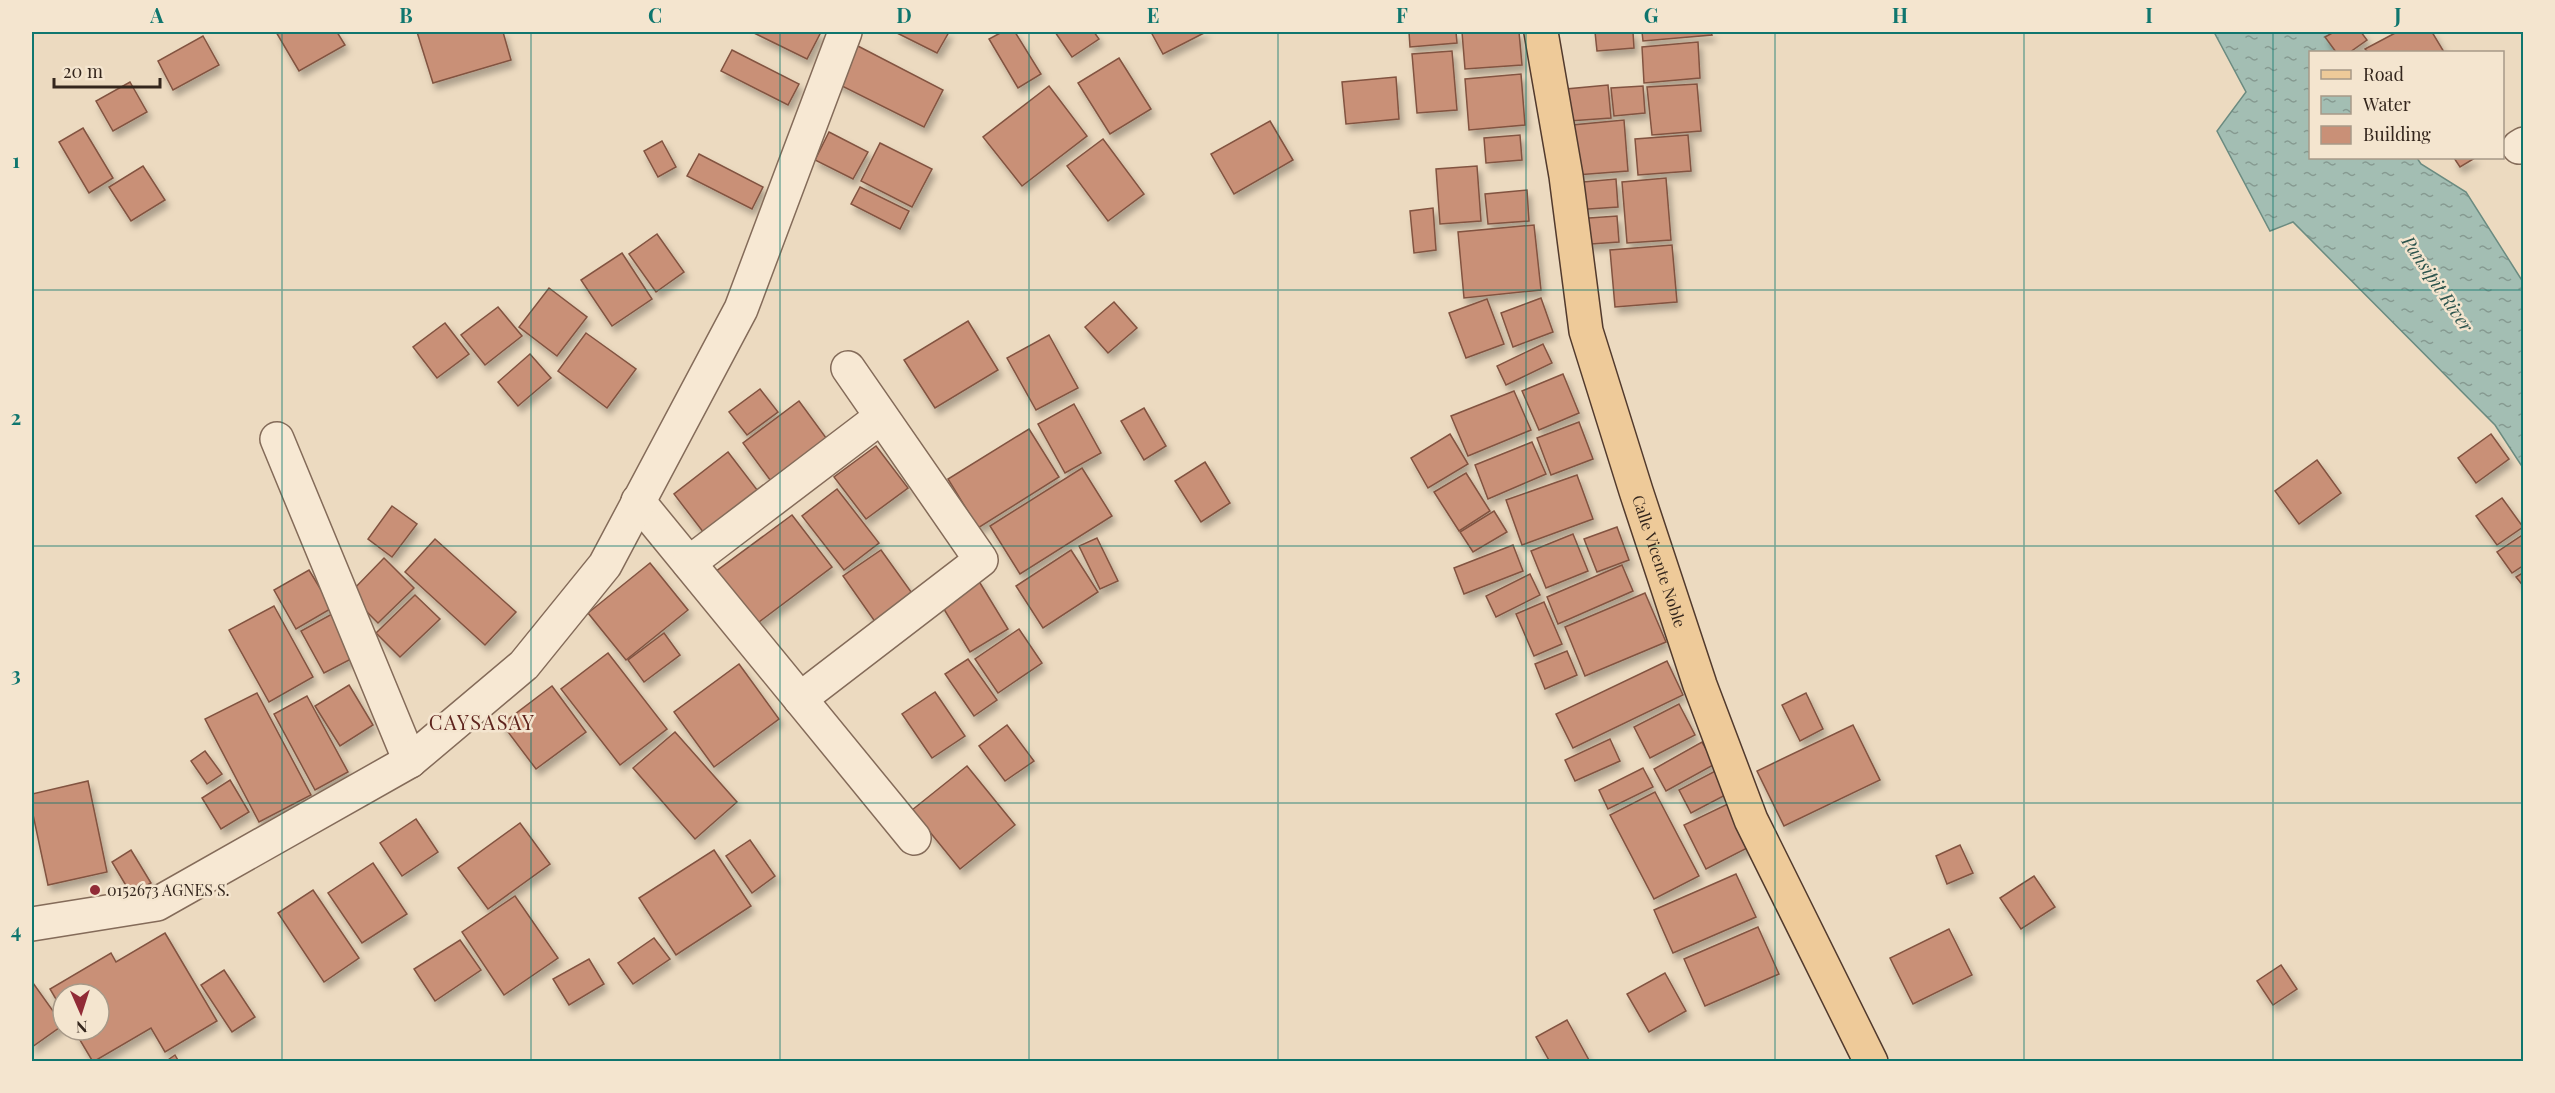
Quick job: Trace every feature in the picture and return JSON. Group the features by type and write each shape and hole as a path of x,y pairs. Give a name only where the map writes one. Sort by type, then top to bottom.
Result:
{"main road":[{"name":"Calle Vicente Noble","path":"1541,32 1566,176 1586,331 1636,491 1700,685 1751,820 1871,1062"}],"street":[{"path":"32,924 157,904 410,761 524,665 604,566 741,309 845,32"},
{"path":"800,699 981,560 848,368"},
{"path":"689,563 882,417"},
{"path":"277,439 410,761"},
{"path":"638,501 914,838"}],"water":[{"name":"Pansipit River","path":"2214,32 2341,32 2352,51 2309,51 2309,159 2418,159 2421,164 2466,192 2523,282 2523,468 2495,425 2293,222 2270,231 2217,131 2246,92"}],"building":[{"path":"276,32 337,32 345,45 299,71"},
{"path":"417,32 503,32 511,60 433,83"},
{"path":"752,32 821,32 807,59"},
{"path":"895,32 949,32 937,53"},
{"path":"1002,32 1015,32 1041,74 1018,88 989,39"},
{"path":"1055,32 1094,32 1099,39 1072,57"},
{"path":"1151,32 1206,32 1163,54"},
{"path":"1409,32 1456,32 1457,43 1410,47"},
{"path":"1462,32 1519,32 1522,65 1465,69"},
{"path":"1595,32 1633,32 1634,48 1597,51"},
{"path":"1642,32 1711,32 1712,35 1643,41"},
{"path":"2334,32 2361,32 2367,40 2351,51 2335,51 2325,37"},
{"path":"2397,32 2432,32 2443,51 2367,51 2365,49"},
{"path":"203,36 219,65 173,90 158,61"},
{"path":"1698,42 1700,78 1644,83 1642,47"},
{"path":"854,44 943,90 924,127 834,82"},
{"path":"732,50 799,84 788,105 721,71"},
{"path":"1452,51 1457,110 1417,113 1412,54"},
{"path":"1119,58 1151,109 1110,134 1078,83"},
{"path":"1521,74 1525,125 1469,130 1465,79"},
{"path":"1396,77 1399,119 1346,124 1342,82"},
{"path":"130,82 147,112 113,131 96,101"},
{"path":"1697,84 1701,131 1652,135 1647,87"},
{"path":"1608,85 1611,118 1569,121 1566,89"},
{"path":"1049,86 1087,136 1022,186 983,137"},
{"path":"1643,86 1645,113 1614,116 1611,88"},
{"path":"1624,120 1628,171 1576,175 1572,125"},
{"path":"1270,121 1293,160 1234,194 1211,154"},
{"path":"83,128 113,178 89,193 59,142"},
{"path":"829,132 868,152 853,179 815,160"},
{"path":"1520,135 1522,160 1486,163 1484,138"},
{"path":"1688,135 1691,171 1638,175 1635,139"},
{"path":"1103,139 1144,194 1108,221 1067,166"},
{"path":"662,141 676,167 658,177 644,151"},
{"path":"880,143 932,169 912,207 861,181"},
{"path":"699,154 763,187 752,209 687,176"},
{"path":"2455,159 2473,159 2460,167"},
{"path":"143,166 165,200 131,221 109,187"},
{"path":"1477,166 1481,221 1440,224 1436,169"},
{"path":"1666,178 1671,240 1627,243 1622,182"},
{"path":"1616,179 1618,207 1574,210 1572,183"},
{"path":"860,187 909,211 900,229 851,204"},
{"path":"1527,190 1529,221 1488,224 1485,194"},
{"path":"1433,208 1436,250 1414,253 1410,211"},
{"path":"1617,216 1619,242 1577,245 1575,219"},
{"path":"1534,225 1541,290 1464,298 1458,232"},
{"path":"657,234 684,272 656,292 629,254"},
{"path":"1672,245 1677,302 1615,307 1610,250"},
{"path":"622,253 652,299 612,326 581,280"},
{"path":"549,288 587,317 557,356 519,327"},
{"path":"1541,298 1553,332 1513,347 1501,313"},
{"path":"1487,299 1504,344 1466,358 1449,313"},
{"path":"1114,302 1137,328 1108,353 1085,327"},
{"path":"498,307 522,336 485,365 461,335"},
{"path":"968,321 998,370 935,408 904,360"},
{"path":"445,323 469,354 437,378 413,347"},
{"path":"586,333 636,369 607,408 558,371"},
{"path":"1049,335 1078,388 1036,410 1007,358"},
{"path":"1543,344 1552,363 1506,385 1497,366"},
{"path":"530,354 551,378 518,406 498,382"},
{"path":"1563,374 1579,413 1539,430 1522,391"},
{"path":"760,389 778,412 747,435 729,412"},
{"path":"1514,391 1531,430 1468,456 1451,416"},
{"path":"799,401 832,446 776,488 743,443"},
{"path":"1074,404 1101,453 1065,473 1038,424"},
{"path":"1144,408 1166,446 1144,460 1121,421"},
{"path":"1579,422 1593,459 1551,475 1537,438"},
{"path":"1029,429 1059,477 978,528 948,479"},
{"path":"1450,434 1468,464 1428,488 1411,458"},
{"path":"2491,434 2509,459 2476,483 2458,458"},
{"path":"1532,442 1546,474 1488,499 1475,465"},
{"path":"876,446 908,488 866,519 834,477"},
{"path":"728,452 761,495 707,537 674,494"},
{"path":"2317,460 2341,493 2299,524 2275,491"},
{"path":"1205,462 1230,503 1201,522 1175,481"},
{"path":"1082,468 1112,516 1020,574 990,526"},
{"path":"1466,473 1490,511 1459,531 1434,492"},
{"path":"1577,475 1593,519 1522,545 1506,500"},
{"path":"837,489 879,543 844,570 802,516"},
{"path":"2502,498 2523,527 2497,545 2476,516"},
{"path":"392,506 417,524 392,557 368,539"},
{"path":"1494,511 1507,532 1473,552 1460,532"},
{"path":"792,515 832,567 755,625 715,572"},
{"path":"1617,527 1629,560 1597,572 1584,539"},
{"path":"1573,534 1588,571 1546,588 1531,551"},
{"path":"2524,534 2524,565 2512,573 2497,552"},
{"path":"1097,538 1118,581 1100,589 1079,546"},
{"path":"435,539 516,612 485,645 405,572"},
{"path":"1513,545 1523,571 1464,594 1454,568"},
{"path":"881,550 914,596 876,623 843,576"},
{"path":"1071,550 1098,592 1043,628 1016,586"},
{"path":"384,558 414,588 378,623 349,594"},
{"path":"650,563 688,610 626,660 588,613"},
{"path":"1622,565 1633,591 1558,624 1547,597"},
{"path":"309,570 332,608 296,629 274,590"},
{"path":"2524,572 2524,587 2516,577"},
{"path":"1530,574 1540,595 1496,617 1486,596"},
{"path":"977,578 1008,629 970,652 939,601"},
{"path":"1645,593 1666,642 1585,676 1565,627"},
{"path":"415,595 440,619 400,657 376,633"},
{"path":"1544,602 1562,644 1534,656 1516,614"},
{"path":"274,606 313,677 269,702 229,630"},
{"path":"332,614 355,657 324,673 301,631"},
{"path":"1019,629 1042,663 998,693 975,659"},
{"path":"664,633 680,655 644,682 628,660"},
{"path":"1567,651 1577,675 1545,689 1535,664"},
{"path":"608,653 667,729 620,765 561,689"},
{"path":"968,659 997,700 974,716 945,674"},
{"path":"1667,661 1683,695 1573,748 1556,714"},
{"path":"739,664 779,719 714,767 674,712"},
{"path":"349,685 373,725 340,746 315,706"},
{"path":"552,686 586,732 536,769 502,724"},
{"path":"935,692 965,736 932,758 902,714"},
{"path":"257,693 311,795 259,822 205,719"},
{"path":"1806,693 1823,729 1800,741 1782,705"},
{"path":"307,696 348,772 315,790 274,714"},
{"path":"1679,704 1695,735 1650,758 1634,727"},
{"path":"1007,725 1034,761 1005,781 979,746"},
{"path":"1853,725 1880,780 1784,826 1757,771"},
{"path":"675,732 737,802 695,839 633,768"},
{"path":"1610,739 1620,761 1575,781 1565,760"},
{"path":"1702,742 1715,764 1666,791 1654,769"},
{"path":"205,751 222,774 207,784 191,761"},
{"path":"967,766 1015,825 960,869 912,810"},
{"path":"1723,767 1735,790 1691,813 1679,790"},
{"path":"1643,768 1653,787 1608,809 1599,790"},
{"path":"230,780 249,812 221,829 202,798"},
{"path":"88,781 107,872 48,885 32,810 32,794"},
{"path":"1655,792 1699,876 1654,899 1610,815"},
{"path":"1736,800 1757,843 1706,869 1684,825"},
{"path":"416,819 438,852 402,876 380,843"},
{"path":"520,823 550,864 488,909 458,868"},
{"path":"750,840 775,876 752,893 726,856"},
{"path":"1960,845 1973,873 1947,884 1936,856"},
{"path":"131,850 151,883 131,894 112,862"},
{"path":"714,850 751,906 676,955 639,898"},
{"path":"373,863 407,914 362,943 328,893"},
{"path":"1736,874 1756,917 1673,953 1654,910"},
{"path":"2034,876 2055,907 2021,929 2000,898"},
{"path":"313,890 359,958 324,982 278,913"},
{"path":"515,896 558,958 504,995 462,932"},
{"path":"1758,927 1779,974 1705,1006 1684,959"},
{"path":"1949,929 1972,975 1913,1004 1890,958"},
{"path":"165,933 217,1021 165,1052 151,1028 93,1062 81,1042 111,1042 111,982 62,982 111,953 116,962"},
{"path":"654,938 670,959 633,984 618,963"},
{"path":"460,940 481,970 435,1001 414,969"},
{"path":"589,959 604,984 569,1005 553,979"},
{"path":"2281,965 2297,989 2273,1005 2257,981"},
{"path":"224,970 255,1017 232,1032 201,985"},
{"path":"1665,973 1686,1011 1649,1032 1627,994"},
{"path":"32,984 51,1008 51,1034 32,1047"},
{"path":"1567,1020 1590,1062 1550,1062 1536,1037"},
{"path":"175,1055 179,1062 165,1062"}],"place":[{"name":"0152673 AGNES S.","path":"95,890"}],"district":[{"name":"CAYSASAY","path":"482,723"}]}
